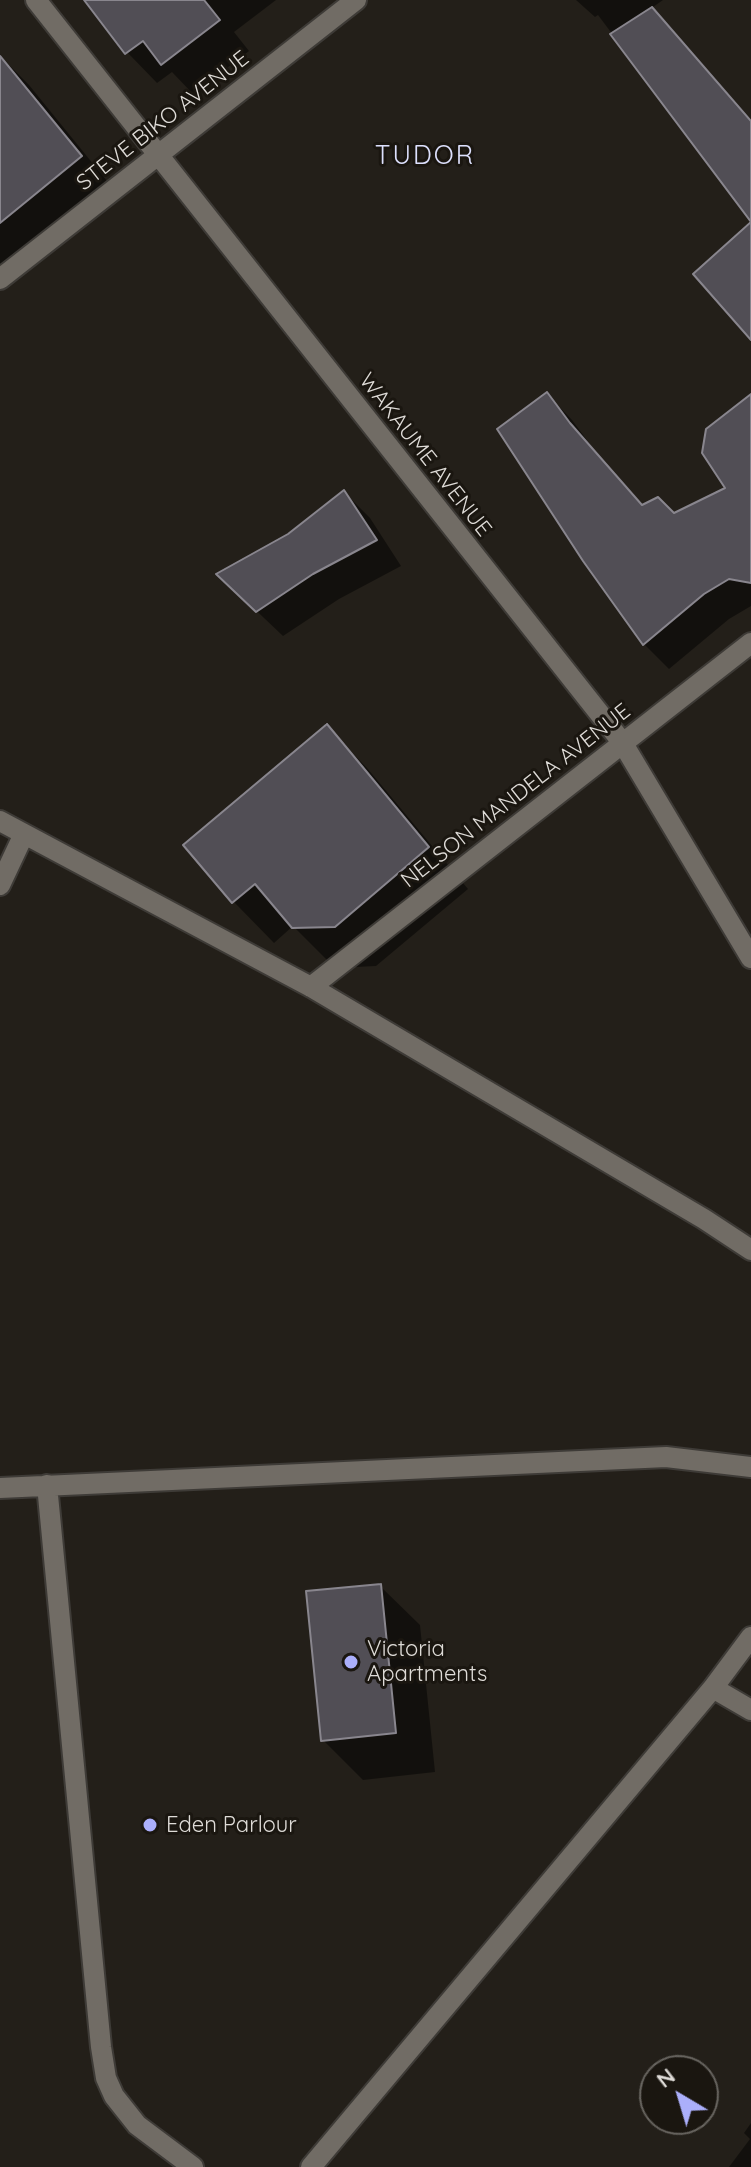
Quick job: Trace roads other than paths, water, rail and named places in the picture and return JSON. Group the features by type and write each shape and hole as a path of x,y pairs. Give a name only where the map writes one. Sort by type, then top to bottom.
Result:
{"street":[{"name":"WAKAUME AVENUE","path":"36,0 622,742 751,958"},
{"name":"STEVE BIKO AVENUE","path":"0,279 356,0"},
{"name":"NELSON MANDELA AVENUE","path":"311,987 751,643"},
{"path":"0,821 311,987 704,1219 751,1250"},
{"path":"0,885 24,834"},
{"path":"0,1488 666,1457 751,1467"},
{"path":"47,1485 99,2032 106,2078 114,2096 137,2125 193,2167"},
{"path":"311,2167 713,1688 751,1637"},
{"path":"713,1688 751,1710"}],"place":[{"name":"Victoria Apartments","path":"351,1662"},
{"name":"Eden Parlour","path":"150,1825"}],"district":[{"name":"TUDOR","path":"425,156"}]}
